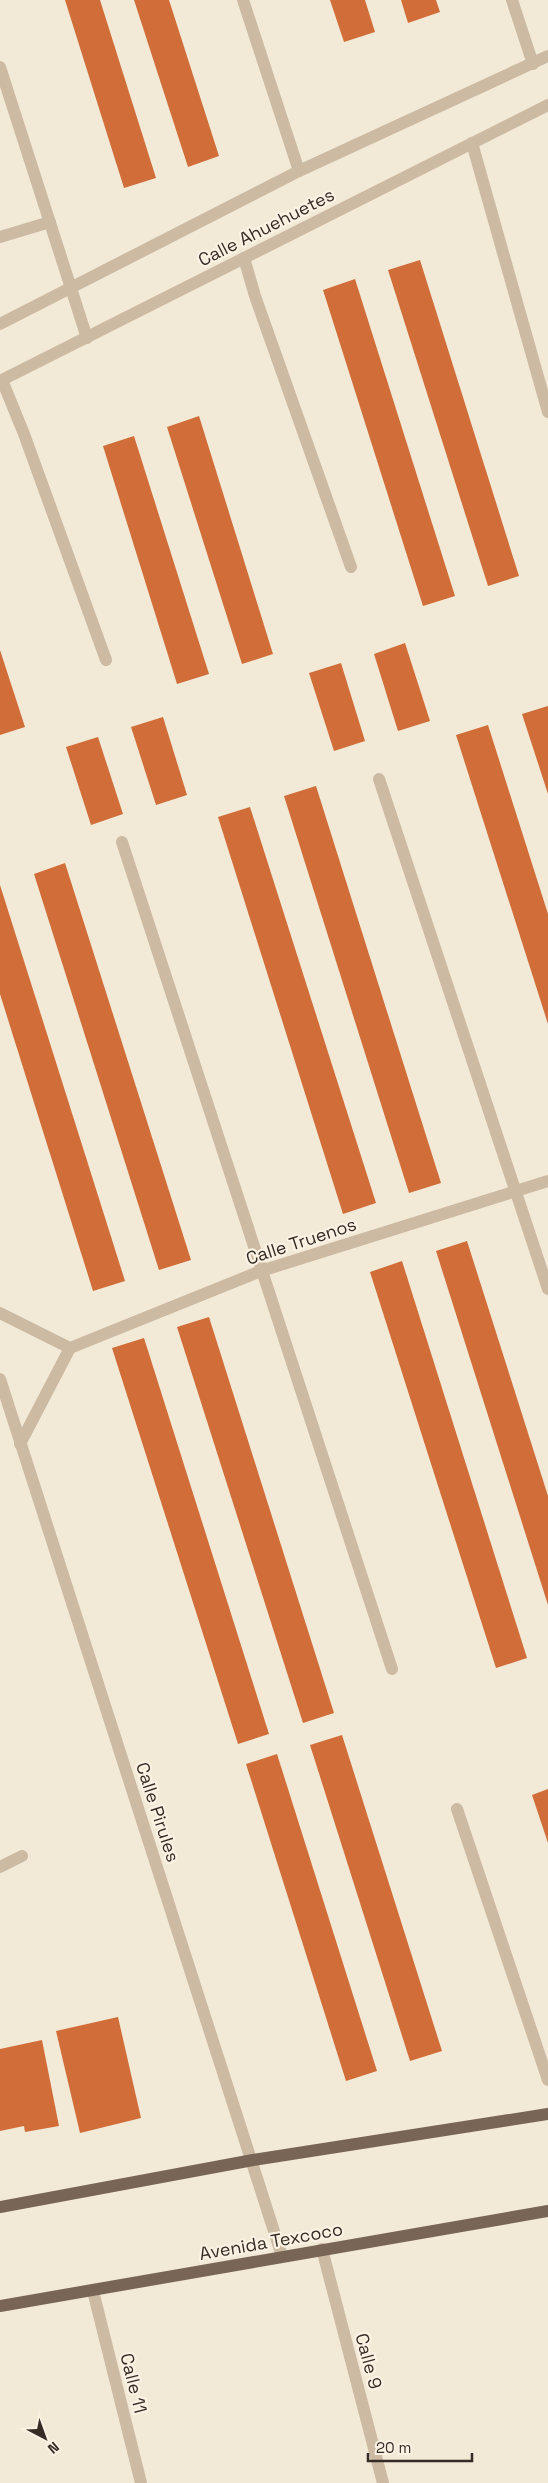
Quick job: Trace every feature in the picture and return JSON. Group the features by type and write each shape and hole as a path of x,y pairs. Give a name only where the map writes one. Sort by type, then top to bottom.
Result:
{"main road":[{"path":"0,2207 253,2160 548,2114"},
{"name":"Avenida Texcoco","path":"0,2306 548,2211"}],"street":[{"path":"243,0 299,171"},
{"path":"512,0 533,64"},
{"name":"Calle Ahuehuetes","path":"0,324 299,171 548,56"},
{"path":"0,67 87,338"},
{"name":"Calle Ahuehuetes","path":"1,381 548,105"},
{"path":"472,143 548,412"},
{"path":"0,237 50,222"},
{"path":"244,258 255,296 351,567"},
{"path":"1,381 24,434 106,660"},
{"path":"379,778 548,1289"},
{"path":"122,842 392,1669"},
{"name":"Calle Truenos","path":"70,1348 261,1270 548,1181"},
{"path":"0,1313 70,1348 20,1444"},
{"name":"Calle Pirules","path":"0,1379 253,2160 282,2256"},
{"path":"457,1809 548,2080"},
{"path":"0,1867 22,1856"},
{"name":"Calle 9","path":"322,2249 383,2483"},
{"name":"Calle 11","path":"93,2291 141,2483"}],"building":[{"path":"65,0 100,0 156,178 124,188"},
{"path":"134,0 169,0 219,156 188,167"},
{"path":"330,0 365,0 375,32 344,42"},
{"path":"401,0 436,0 440,12 408,23"},
{"path":"420,260 519,576 488,586 388,270"},
{"path":"355,279 455,596 423,606 323,290"},
{"path":"199,416 273,654 242,664 167,427"},
{"path":"134,436 209,674 177,684 103,446"},
{"path":"405,643 430,721 398,731 374,654"},
{"path":"0,650 25,727 0,735"},
{"path":"341,663 365,741 334,751 309,673"},
{"path":"548,706 548,794 522,714"},
{"path":"163,717 187,795 156,805 131,727"},
{"path":"488,725 548,914 548,1024 456,735"},
{"path":"98,737 123,814 91,825 66,747"},
{"path":"316,786 441,1183 409,1193 284,796"},
{"path":"250,807 376,1203 343,1214 218,817"},
{"path":"65,863 191,1260 159,1270 34,874"},
{"path":"0,885 125,1281 93,1291 0,994"},
{"path":"467,1241 548,1496 548,1605 436,1251"},
{"path":"402,1261 527,1658 496,1668 370,1272"},
{"path":"209,1317 334,1713 303,1723 177,1327"},
{"path":"144,1338 269,1734 238,1744 112,1348"},
{"path":"342,1735 442,2051 410,2061 310,1745"},
{"path":"277,1754 377,2071 346,2081 246,1764"},
{"path":"548,1789 548,1843 532,1795"},
{"path":"118,2017 141,2118 80,2133 56,2031"},
{"path":"42,2040 59,2126 25,2132 24,2126 0,2131 0,2049"}]}
